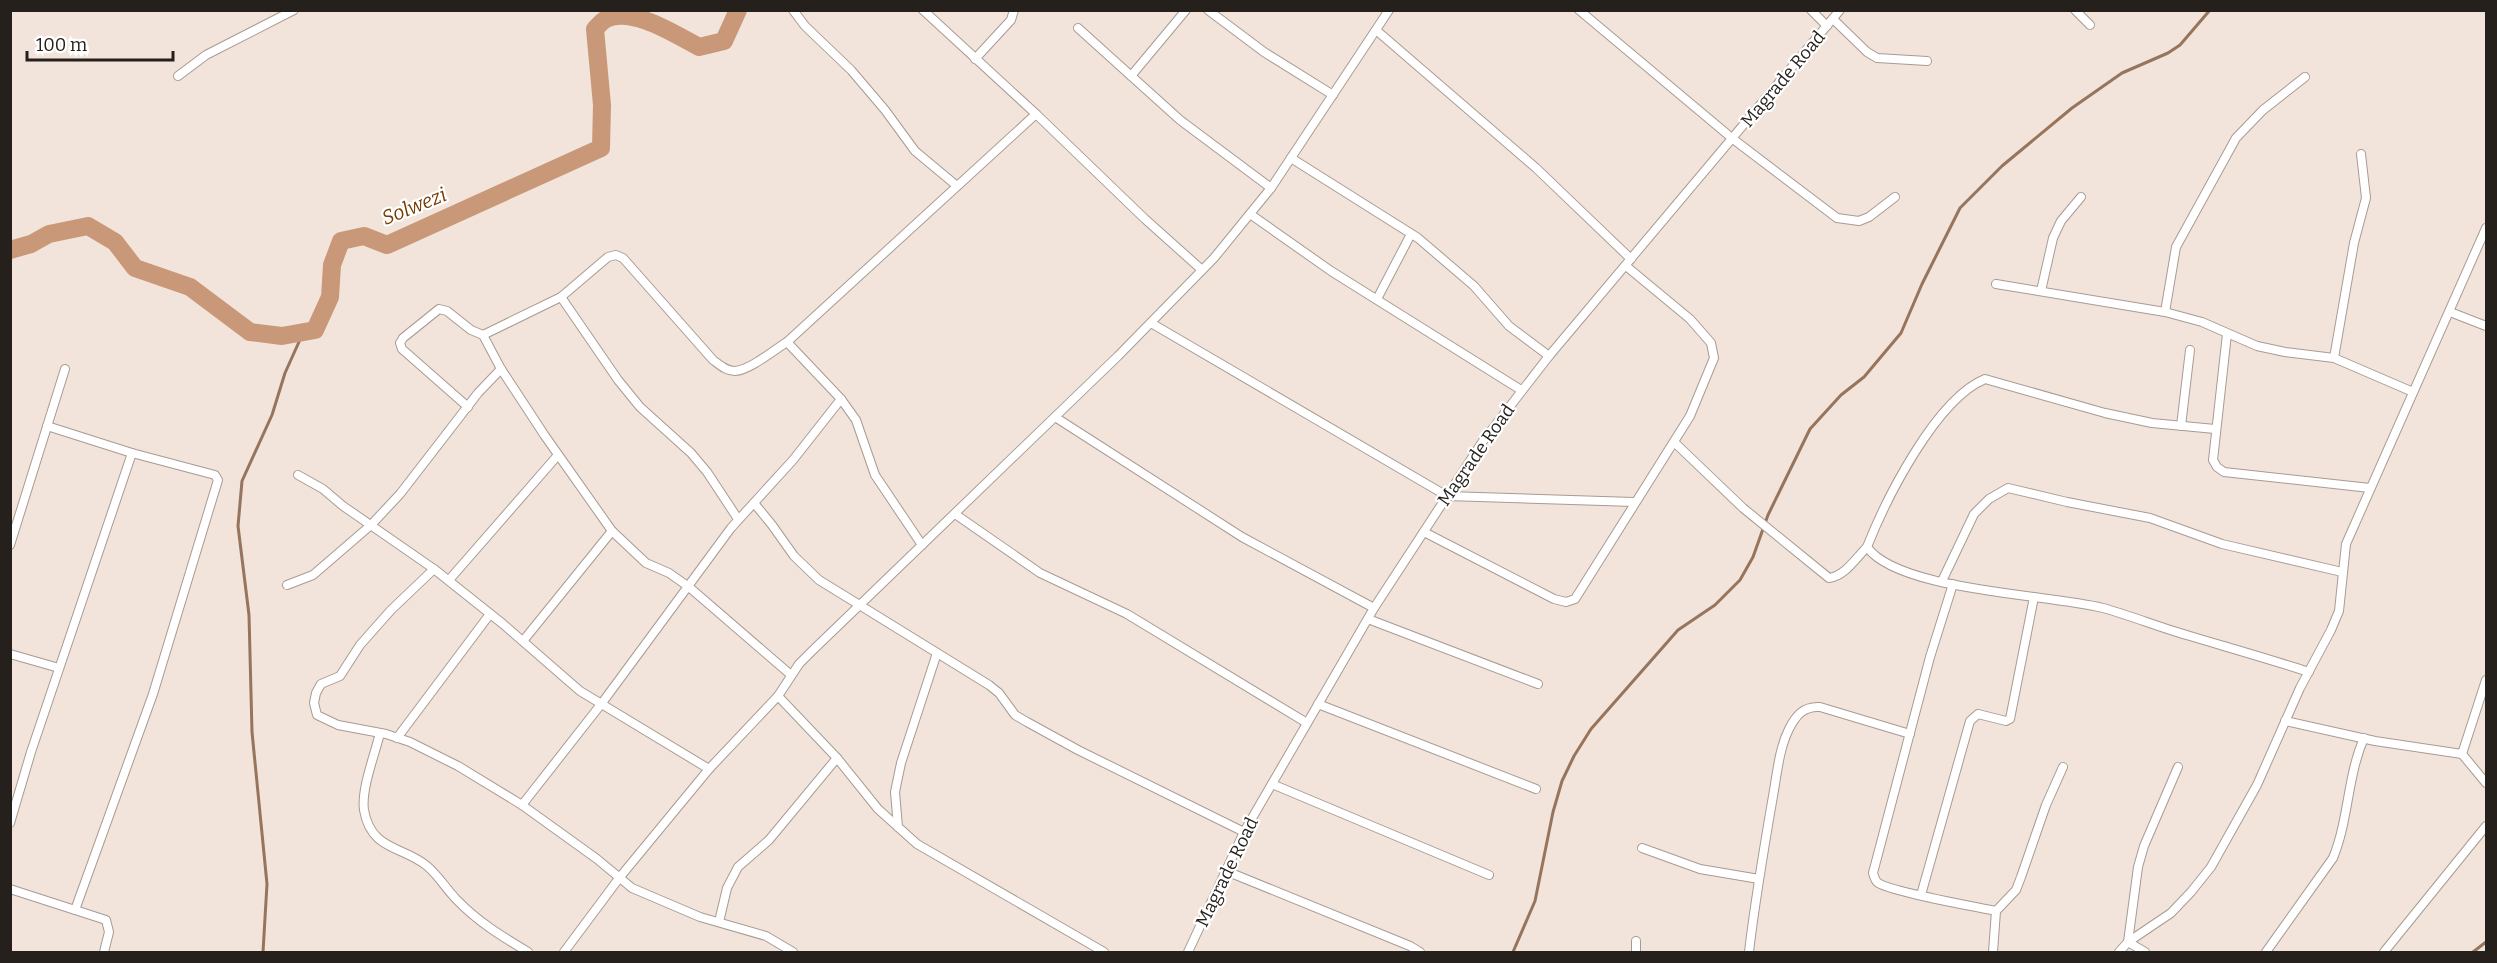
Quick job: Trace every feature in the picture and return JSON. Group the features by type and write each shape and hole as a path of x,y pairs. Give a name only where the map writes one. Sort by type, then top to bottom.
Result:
{"street":[{"path":"178,76 206,55 294,10"},
{"path":"793,10 805,26 851,70 879,102 915,151 957,186"},
{"path":"923,10 1036,114 1144,219 1203,270"},
{"path":"975,59 1011,20 1014,10"},
{"path":"1131,76 1186,10"},
{"path":"1208,10 1264,52 1333,95"},
{"path":"564,952 620,877 709,769 778,696 791,675 812,651 1055,417 1203,270 1271,188 1389,10"},
{"path":"1580,10 1733,138 1837,218 1859,221 1869,217 1895,197"},
{"path":"1811,10 1827,26"},
{"name":"Magrade Road","path":"1188,952 1244,832 1374,608 1483,441 1549,356 1840,10"},
{"path":"2075,10 2090,25"},
{"path":"1833,19 1867,52 1877,58 1927,61"},
{"path":"1078,28 1180,120 1271,188"},
{"path":"1376,30 1545,175 1628,262 1706,335 1714,351 1713,366 1690,416 1575,599 1570,602 1546,595 1424,532"},
{"path":"2165,312 2176,247 2236,138 2263,110 2305,77"},
{"path":"483,336 561,297 608,257 616,255 623,258 713,360 724,369 735,371 747,367 787,342 1036,114"},
{"path":"2334,358 2354,243 2366,198 2361,154"},
{"path":"1292,158 1411,234 1446,260 1509,326 1549,356"},
{"path":"2041,291 2053,238 2061,222 2080,197"},
{"path":"1250,214 1331,271 1521,390"},
{"path":"2119,952 2128,942 2171,913 2211,867 2257,785 2338,612 2346,544 2487,228"},
{"path":"1377,299 1411,234"},
{"path":"1996,284 2165,312 2202,322 2257,346 2334,358 2413,392"},
{"path":"561,297 618,380 640,407 691,453 707,472 738,519"},
{"path":"468,407 402,349 400,343 439,309 447,311 471,330 483,336 501,369 612,531 646,563 669,573 689,587 791,675"},
{"path":"2450,312 2487,326"},
{"path":"1151,323 1447,496 1634,502"},
{"path":"2227,334 2213,460 2224,472 2370,488"},
{"path":"787,342 841,399 856,420 875,475 922,544"},
{"path":"2181,426 2190,350"},
{"path":"10,545 65,369"},
{"path":"287,585 313,575 371,525 400,494 501,369"},
{"path":"1674,442 1743,508 1829,579 1843,572 1867,547 1891,493 1926,436 1945,411 1977,382 1985,379 2105,413 2152,423 2215,429"},
{"path":"522,805 602,703 738,519 793,460 841,399"},
{"path":"1055,417 1242,537 1374,608"},
{"path":"47,426 132,453 215,475 218,480 153,694 75,910"},
{"path":"10,823 59,668 132,453"},
{"path":"449,580 558,455"},
{"path":"298,476 323,489 449,580 573,685 709,769"},
{"path":"1942,581 1974,514 1989,499 2008,488 2150,518 2222,544 2342,572"},
{"path":"754,503 807,570 858,606 989,685 999,693 1015,715 1078,750 1244,832"},
{"path":"955,514 1040,573 1127,614 1307,723"},
{"path":"523,641 612,531"},
{"path":"1867,547 1872,554 1885,563 1913,574 1953,584 2102,608 2308,672"},
{"path":"434,569 391,610 360,645 340,676 321,684 316,693 315,709 321,718 338,725 398,738 458,766 522,805 632,888 719,922 766,936 793,952"},
{"path":"1953,584 1873,873 1876,881 1882,885 1996,910"},
{"path":"1921,895 1970,721 1978,714 2006,721 2010,719 2034,597"},
{"path":"398,738 490,614"},
{"path":"1368,619 1538,684"},
{"path":"898,827 895,792 901,763 937,653"},
{"path":"10,654 59,668"},
{"path":"2462,754 2487,680"},
{"path":"778,696 837,758 878,809 917,844 1104,952"},
{"path":"1318,704 1536,789"},
{"path":"1749,952 1782,744 1790,727 1801,712 1809,706 1820,707 1910,734"},
{"path":"2285,721 2364,738 2462,754 2487,783"},
{"path":"380,733 364,801 367,818 373,830 387,846 427,866 456,900 477,918 528,952"},
{"path":"2266,952 2333,858 2340,842 2352,770 2364,738"},
{"path":"719,922 727,888 738,867 769,840 837,758"},
{"path":"1993,952 1996,910 2016,890 2046,805 2063,767"},
{"path":"2128,942 2138,867 2144,846 2178,767"},
{"path":"1272,784 1489,875"},
{"path":"2384,952 2487,826"},
{"path":"1642,848 1700,869 1759,879"},
{"path":"1226,871 1420,952"},
{"path":"10,889 102,918 108,924 109,932 104,952"},
{"path":"1636,940 1636,952"},
{"path":"2128,942 2145,952"}],"waterway":[{"name":"Solwezi","path":"10,250 31,244 49,234 88,226 115,242 135,268 190,287 250,332 282,336 315,330 330,297 332,265 341,241 364,236 387,245 601,148 602,105 595,29 603,21 617,16 641,19 666,29 699,47 724,41 738,10"},
{"path":"1513,952 1535,901 1553,812 1562,781 1574,756 1591,729 1678,630 1715,605 1740,580 1753,557 1768,515 1810,429 1841,395 1864,377 1901,333 1922,284 1960,208 2002,166 2072,108 2122,73 2168,53 2180,45 2210,10"},
{"path":"263,952 267,884 252,732 249,615 238,526 242,481 272,415 285,373 303,333"},
{"path":"2473,952 2486,942"}]}
